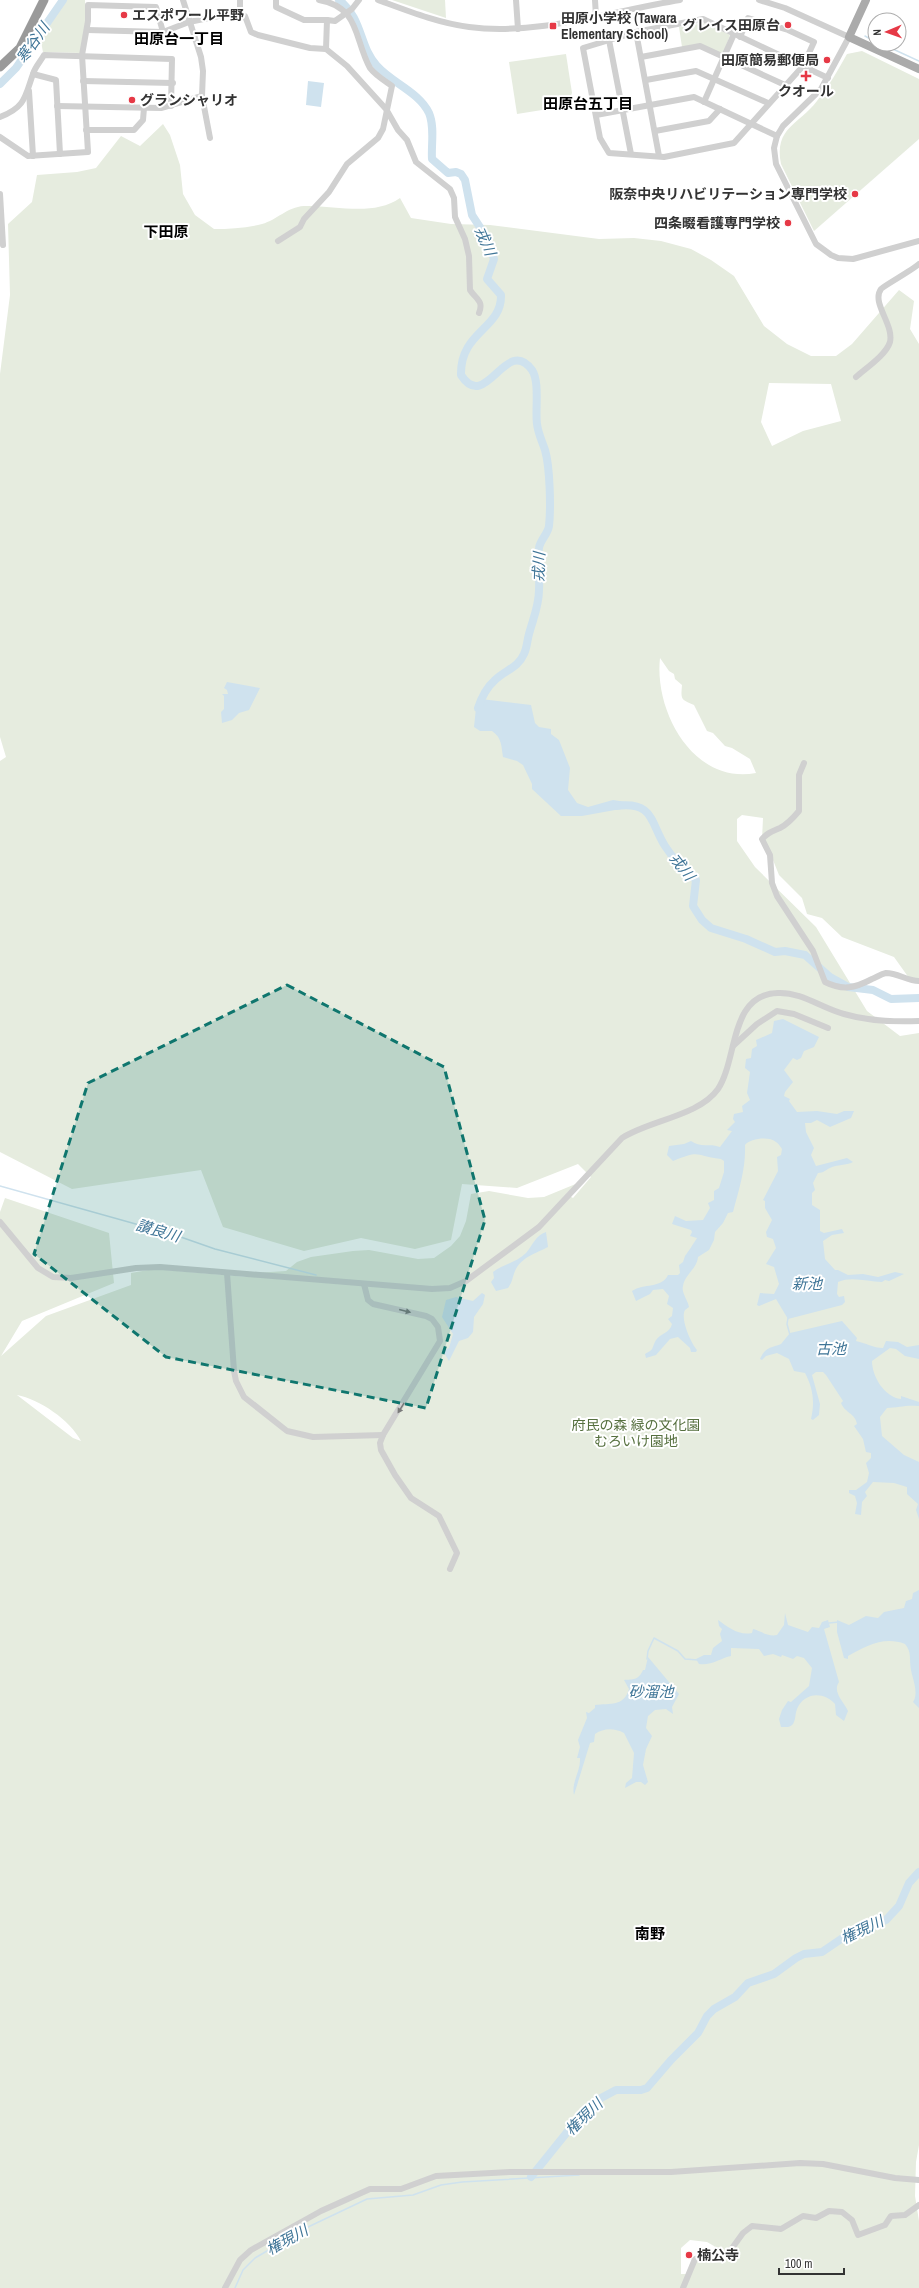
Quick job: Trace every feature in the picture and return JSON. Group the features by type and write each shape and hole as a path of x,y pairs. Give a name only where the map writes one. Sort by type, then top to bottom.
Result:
{"highway":[{"path":"0,67 20,48 44,0"}],"main road":[{"path":"866,0 849,37 919,69"}],"street":[{"path":"183,0 201,57 203,71 202,96 210,138"},
{"path":"240,0 240,13"},
{"path":"276,0 276,7 304,20 336,21 355,6 359,0"},
{"path":"278,241 300,227 304,219 329,192 347,164 378,138 383,128 392,86 371,68 347,13 334,4 319,0"},
{"path":"378,0 455,25 492,29 518,29 596,16 675,0"},
{"path":"518,0 518,29"},
{"path":"595,0 596,16"},
{"path":"759,0 785,8 849,37 828,78 816,95 784,126 777,136 774,152 776,164 816,244 824,251 838,258 853,259 919,241"},
{"path":"0,137 28,156 88,152 82,55 87,30 88,5 133,5 156,7 163,32"},
{"path":"87,30 163,32 190,22 240,13 245,16 251,32 258,35 310,48 326,49 347,66 386,109 398,130 407,140 416,162 450,189 454,198 455,217 465,239 469,256 470,290 481,302 479,313"},
{"path":"704,102 724,57 737,35 748,18 788,30 814,42 803,66 734,144 659,156 609,153 600,138 583,48 636,32 703,19 737,35 803,66 828,78"},
{"path":"326,49 327,20"},
{"path":"636,32 659,156"},
{"path":"609,40 631,154"},
{"path":"641,56 696,46 785,85"},
{"path":"33,156 29,92 33,74 44,55 172,59 173,83 171,106"},
{"path":"646,80 696,71 768,104"},
{"path":"33,74 56,80 60,154"},
{"path":"83,81 173,83"},
{"path":"0,117 8,114 24,101 29,92"},
{"path":"57,106 144,108 171,106 202,96"},
{"path":"596,115 690,97 720,109 777,136"},
{"path":"86,130 134,130 143,120 144,108"},
{"path":"655,131 709,121 720,109"},
{"path":"0,194 3,245"},
{"path":"856,377 886,350 890,342 890,332 880,306 879,292 882,287 890,284 919,264"},
{"path":"804,763 799,775 799,811 789,822 780,828 771,830 762,839 770,855 772,883 777,896 813,951 826,982 839,988 856,987 884,973 910,981 919,981"},
{"path":"0,1222 38,1268 53,1277 71,1278 148,1267 442,1289 466,1281 545,1222 622,1138 635,1130 661,1121 708,1100 723,1081 740,1020 747,1009 757,1000 777,993 794,994 837,1012 868,1019 919,1021"},
{"path":"732,1046 757,1024 777,1011 794,1014 828,1028"},
{"path":"228,1273 234,1370 238,1386 250,1403 287,1431 305,1436 383,1435"},
{"path":"364,1284 368,1300 374,1304 426,1316 432,1319 440,1333 440,1341 383,1435 380,1443 381,1450 395,1475 411,1498 436,1512 454,1545 456,1557 450,1568"},
{"path":"225,2288 240,2260 251,2250 321,2211 370,2189 401,2189 436,2176 510,2172 671,2172 800,2163 829,2165 895,2178 919,2180"},
{"path":"683,2288 695,2259 705,2256 720,2256 730,2251 743,2232 752,2226 782,2229 803,2216 816,2218 829,2211 839,2211 849,2216 858,2235 885,2226 892,2216 905,2215 919,2205"}],"highlighted area":[{"path":"287,985 444,1067 485,1220 426,1408 166,1357 34,1254 88,1083"}],"green space":[{"path":"60,0 85,0 85,28 80,53 43,52 41,28"},
{"path":"392,0 445,0 446,18"},
{"path":"705,23 730,35 723,54 706,47 682,47 679,27"},
{"path":"862,51 919,79 919,139 814,231 781,164 781,142 790,128 810,109 821,95 847,54"},
{"path":"566,54 572,93 567,106 517,114 509,62"},
{"name":"府民の森 緑の文化園 むろいけ園地","path":"163,124 170,135 180,165 183,194 195,215 214,229 238,228 262,224 287,211 304,206 366,209 389,204 400,198 411,218 451,224 490,225 599,239 634,238 661,241 691,249 711,260 734,276 764,326 787,344 811,356 836,356 852,344 899,290 914,301 910,329 919,344 919,979 909,978 894,957 842,937 822,918 807,914 802,898 779,875 762,839 763,818 742,815 737,819 737,841 755,867 816,927 867,1011 900,1036 919,1033 919,2145 916,2162 915,2196 919,2221 919,2288 0,2288 0,1212 5,1198 109,1233 114,1283 22,1321 1,1356 46,1316 131,1285 131,1273 154,1269 247,1277 255,1273 286,1271 297,1262 311,1257 369,1250 418,1259 434,1258 451,1246 460,1236 466,1221 471,1194 489,1191 528,1198 544,1197 578,1183 566,1194 573,1198 591,1177 578,1164 517,1188 462,1184 451,1240 415,1249 361,1238 304,1251 223,1227 201,1170 72,1189 0,1152 0,761 6,757 0,737 0,374 10,295 8,224 32,202 37,175 77,172 96,168 121,136 140,146","holes":["769,383 831,384 841,421 803,431 772,446 761,422","660,658 669,671 674,674 675,679 682,685 682,698 694,705 707,731 713,733 725,746 732,748 750,759 756,773 734,774 714,768 697,756 682,740 671,721 664,700 660,679","17,1395 35,1401 62,1418 76,1433 81,1441 73,1438","690,2240 707,2242 714,2246 715,2253 696,2257 687,2274 681,2274 681,2248"]}],"water":[{"path":"308,81 324,83 321,107 306,105"},
{"path":"227,682 260,688 249,710 239,713 232,720 222,723 221,712 224,709 224,696 222,694 228,694 227,690 224,688"},
{"path":"481,699 531,705 535,723 539,727 551,729 551,734 559,740 570,768 568,790 577,803 588,807 613,800 626,802 626,808 582,816 561,816 532,789 532,784 523,765 517,761 503,757 498,736 492,731 480,731 474,727 476,708"},
{"name":"新池","path":"783,1019 819,1037 814,1047 804,1051 801,1058 797,1060 793,1058 784,1070 793,1082 785,1092 784,1096 790,1099 789,1101 797,1112 817,1111 837,1114 844,1111 854,1111 851,1118 830,1127 817,1120 811,1123 805,1123 806,1132 814,1148 811,1155 816,1166 847,1158 853,1162 833,1167 818,1173 813,1183 815,1190 812,1193 812,1205 820,1210 820,1231 824,1233 842,1229 844,1233 832,1235 823,1241 825,1259 835,1270 848,1275 863,1274 878,1277 895,1272 904,1274 889,1281 885,1280 882,1282 854,1279 843,1280 838,1282 837,1294 839,1297 844,1296 845,1302 842,1305 788,1319 776,1299 759,1306 757,1305 760,1293 774,1294 779,1284 774,1267 766,1264 776,1248 773,1239 767,1237 766,1232 772,1220 765,1208 765,1201 763,1200 778,1171 777,1157 781,1155 782,1149 773,1140 765,1138 755,1139 745,1145 740,1187 733,1212 728,1213 723,1223 715,1232 714,1240 709,1250 698,1257 696,1265 684,1282 683,1291 689,1307 685,1310 684,1314 685,1325 689,1337 697,1350 696,1352 691,1352 690,1348 678,1337 670,1339 656,1355 646,1358 645,1354 652,1350 656,1340 671,1327 672,1324 668,1319 672,1316 673,1308 667,1304 669,1296 663,1289 653,1290 650,1294 636,1301 632,1291 657,1284 668,1275 678,1275 680,1273 679,1265 683,1262 685,1256 697,1238 690,1236 692,1232 691,1230 672,1224 675,1216 686,1221 703,1220 710,1208 708,1203 714,1200 714,1191 719,1188 724,1172 724,1161 698,1154 689,1155 673,1161 667,1155 669,1146 684,1144 691,1141 701,1145 713,1145 720,1147 732,1131 727,1130 735,1122 733,1119 734,1114 743,1112 742,1106 750,1100 747,1093 750,1072 745,1068 746,1059 751,1058 752,1049 757,1046 756,1040 772,1033 774,1021"},
{"path":"546,1232 548,1247 521,1262 515,1271 508,1288 496,1291 491,1282 494,1278 493,1272 526,1253 537,1238"},
{"path":"482,1293 485,1295 483,1304 474,1317 473,1332 468,1338 459,1341 449,1361 443,1351 449,1348 453,1334 442,1317 446,1300 456,1297 473,1301"},
{"name":"古池","path":"842,1321 857,1338 856,1341 879,1348 883,1348 886,1341 898,1342 907,1347 919,1345 919,1359 905,1356 896,1349 890,1348 872,1361 874,1373 884,1390 895,1397 901,1399 901,1396 919,1402 919,1406 887,1408 880,1417 882,1436 904,1455 919,1462 919,1519 916,1510 918,1504 907,1494 907,1487 894,1483 873,1482 865,1492 867,1496 862,1502 861,1515 855,1514 857,1503 855,1496 849,1493 849,1490 856,1490 867,1482 869,1473 866,1463 871,1458 871,1453 866,1452 863,1439 854,1426 857,1424 856,1420 845,1409 841,1403 843,1401 823,1372 816,1372 812,1375 820,1404 819,1415 813,1420 811,1419 813,1407 812,1395 810,1384 805,1373 794,1371 789,1359 777,1353 766,1356 762,1360 760,1359 766,1350 781,1344 790,1333"},
{"path":"919,1590 919,1708 913,1702 916,1695 915,1687 909,1653 905,1644 890,1641 875,1643 848,1656 848,1659 844,1658 837,1632 837,1620 849,1625 866,1616 878,1618 884,1612 904,1608 906,1601 912,1599 913,1593"},
{"path":"785,1613 788,1625 808,1632 812,1627 819,1628 822,1622 828,1620 830,1627 824,1629 839,1682 837,1689 839,1697 848,1711 844,1721 836,1715 835,1704 825,1697 814,1695 804,1699 800,1703 795,1720 791,1726 781,1727 779,1719 782,1710 788,1701 791,1702 809,1686 812,1668 804,1658 797,1656 793,1659 782,1655 781,1657 773,1654 764,1656 759,1649 731,1648 731,1656 712,1663 699,1664 696,1659 704,1655 711,1655 713,1648 722,1641 720,1634 722,1629 719,1626 718,1620 738,1632 747,1634 752,1633 753,1629 768,1635 777,1635 784,1625"},
{"name":"砂溜池","path":"648,1657 679,1694 672,1707 673,1714 666,1709 655,1710 648,1716 646,1728 652,1736 646,1749 643,1765 648,1782 645,1785 641,1782 636,1782 625,1788 626,1783 632,1778 634,1753 624,1733 617,1730 605,1730 595,1734 594,1742 590,1743 574,1795 573,1790 580,1763 580,1758 577,1758 580,1747 578,1740 587,1718 586,1712 589,1713 595,1708 595,1705 616,1703 624,1699 629,1689 624,1680 637,1678 643,1670 645,1670"}],"waterway":[{"name":"寒谷川","path":"0,84 16,68 63,0"},
{"name":"戎川","path":"339,0 353,15 367,50 377,66 390,78 412,93 425,106 431,118 432,124 432,159 448,173 456,172 461,174 465,180 472,215 485,235 494,259 487,279 501,295 500,306 489,324 473,339 467,349 462,360 461,375 470,385 479,386 488,381 513,361 523,361 532,370 536,382 537,424 547,457 550,499 549,526 539,548 538,602 524,654 515,666 489,686 478,708"},
{"path":"899,52 919,61"},
{"name":"戎川","path":"616,806 628,805 638,807 649,815 668,851 696,880 693,906 702,920 711,928 746,939 775,952 785,951 805,955 830,977 848,987 873,990 891,999 919,998"},
{"name":"讃良川","path":"0,1186 175,1235 215,1249 316,1275"},
{"path":"788,1318 787,1324 790,1335"},
{"path":"829,1623 839,1622"},
{"path":"647,1659 648,1651 654,1638 678,1651 685,1659 698,1660"},
{"name":"権現川","path":"531,2177 568,2131 601,2098 616,2090 641,2090 647,2088 671,2060 698,2033 707,2016 714,2009 735,1997 748,1983 774,1974 796,1958 804,1954 822,1952 847,1935 886,1920 899,1906 909,1883 919,1872"},
{"name":"権現川","path":"235,2288 243,2270 255,2258 308,2227 367,2199 413,2195 441,2185 462,2182 579,2175"}],"place":[{"name":"エスポワール平野","path":"124,15"},
{"name":"グレイス田原台","path":"788,25"},
{"name":"田原小学校 (Tawara Elementary School)","path":"553,26"},
{"name":"田原簡易郵便局","path":"827,60"},
{"name":"クオール","path":"806,76"},
{"name":"グランシャリオ","path":"132,100"},
{"name":"阪奈中央リハビリテーション専門学校","path":"855,194"},
{"name":"四条畷看護専門学校","path":"788,223"},
{"name":"楠公寺","path":"689,2255"}],"district":[{"name":"田原台一丁目","path":"179,39"},
{"name":"田原台五丁目","path":"588,104"},
{"name":"下田原","path":"166,232"},
{"name":"南野","path":"650,1934"}]}
